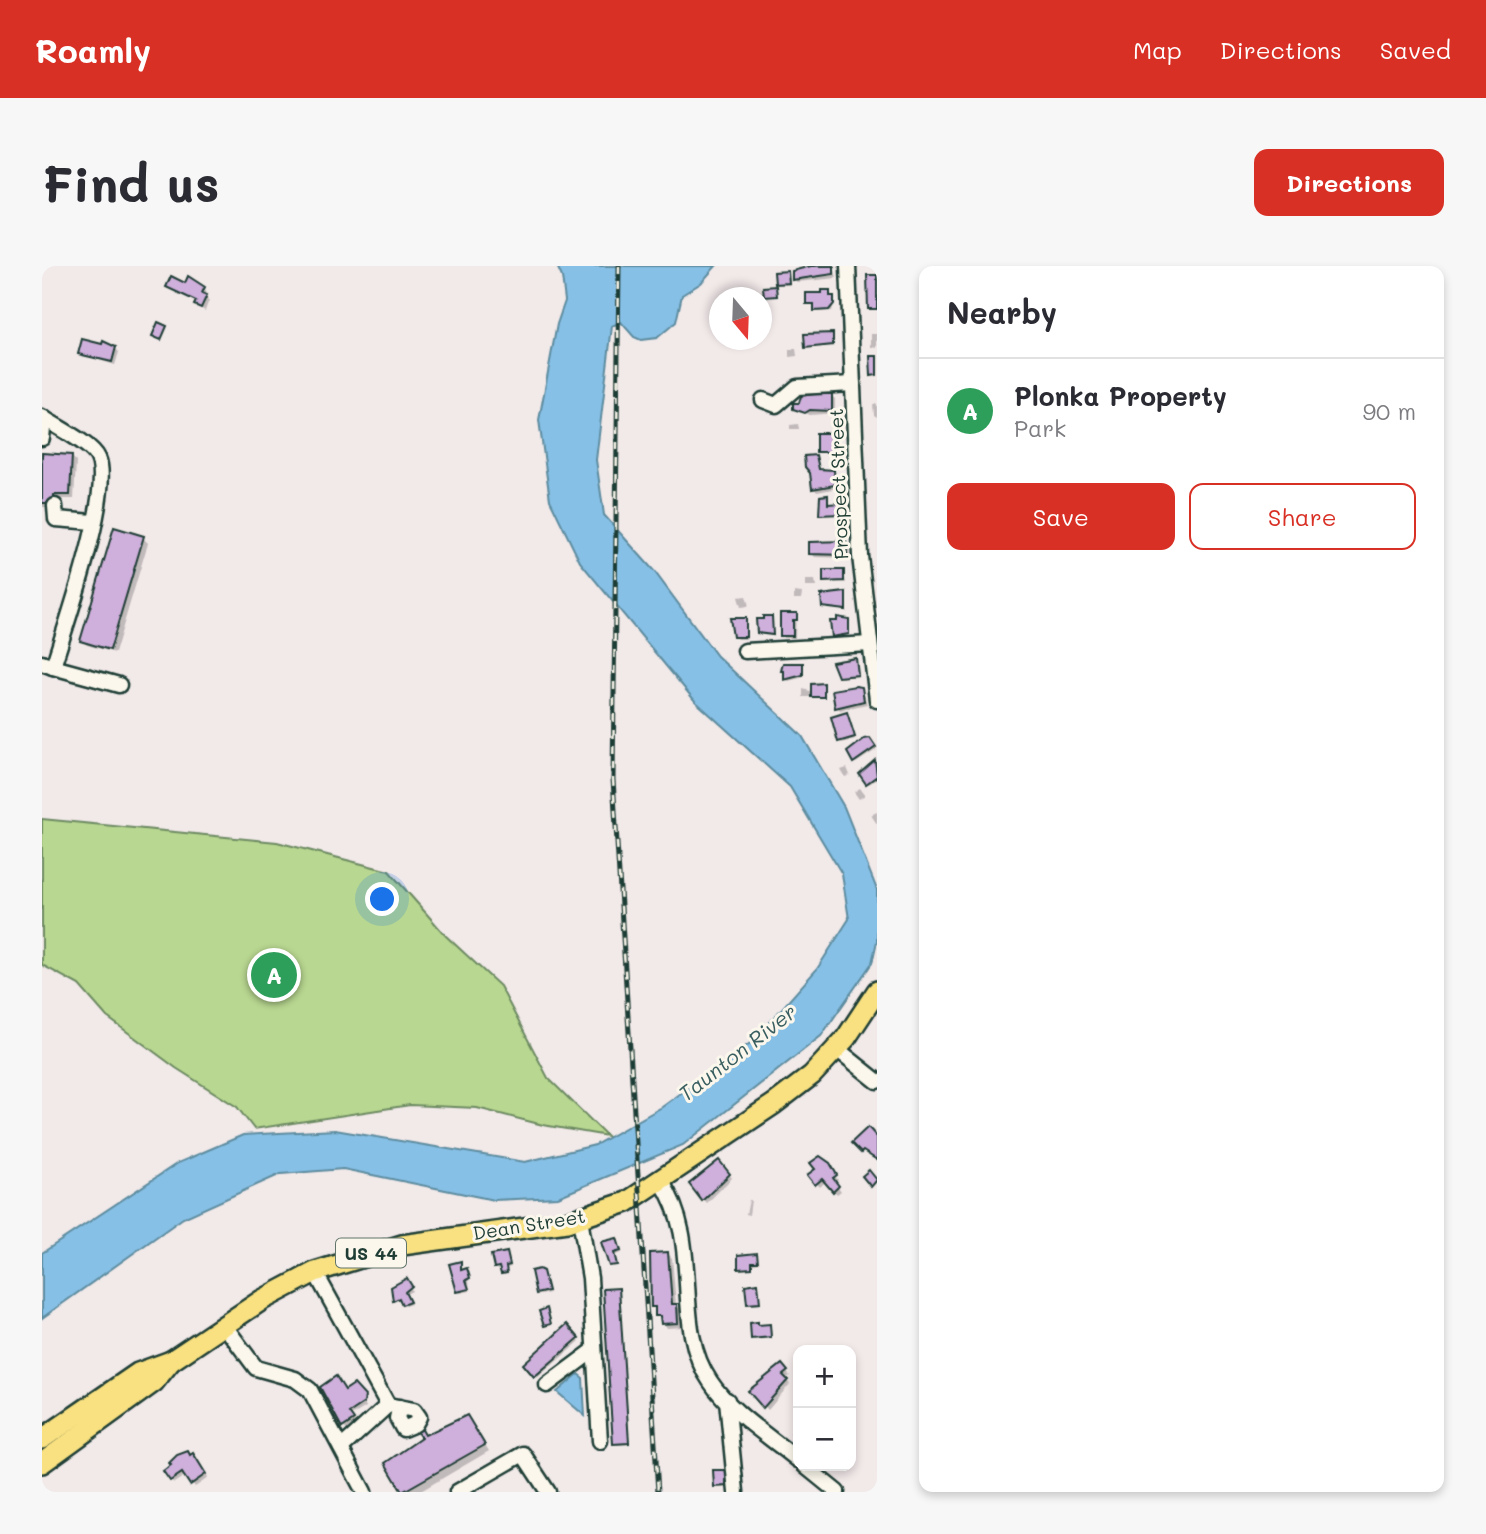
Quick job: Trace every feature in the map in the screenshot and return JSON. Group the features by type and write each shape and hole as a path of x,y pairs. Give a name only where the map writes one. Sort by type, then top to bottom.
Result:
{"highway":[{"name":"Dean Street","path":"42,1439 138,1373 171,1361 262,1300 315,1272 362,1255 415,1242 580,1219 627,1202 799,1085 837,1049 877,991"},
{"name":"Dean Street","path":"42,1463 154,1382 171,1361"}],"street":[{"name":"Prospect Street","path":"848,266 860,556 877,700"},
{"path":"763,400 776,405 782,403 797,387 853,384"},
{"path":"42,438 43,418"},
{"path":"43,418 95,452 98,457 100,487 93,522 48,665 119,685"},
{"path":"51,516 93,522"},
{"path":"745,651 870,644"},
{"path":"837,1049 877,1081"},
{"path":"661,1181 680,1218 689,1275 693,1340 707,1376 727,1400 793,1456"},
{"path":"580,1219 590,1278 600,1441"},
{"path":"315,1272 394,1406 341,1448"},
{"path":"224,1325 256,1368 295,1379 310,1390 364,1492"},
{"path":"547,1385 583,1355 594,1350"},
{"path":"727,1400 736,1492"},
{"path":"457,1492 523,1454 548,1492"},
{"path":"811,1471 836,1492"}],"green space":[{"path":"42,819 277,842 389,871 446,936 500,986 548,1078 607,1136 543,1125 477,1108 410,1105 254,1129 237,1107 176,1068 107,1017 79,985 42,965"}],"water":[{"path":"557,266 716,266 701,283 682,295 676,322 657,338 641,340 634,337 621,322 612,326 596,460 604,515 654,571 717,656 802,736 844,807 877,890 877,941 872,963 821,1036 683,1145 558,1197 494,1200 343,1169 281,1174 183,1218 42,1318 42,1253 178,1163 243,1135 335,1130 525,1162 595,1145 662,1107 753,1041 817,969 849,919 842,874 790,787 695,701 580,562 550,500 539,420 557,324 565,301 562,277"},
{"path":"578,1374 583,1378 585,1416 557,1392"}],"building":[{"path":"811,266 834,266 834,274 792,280 792,271"},
{"path":"788,271 789,283 775,284 774,272"},
{"path":"867,275 877,275 877,309 868,309"},
{"path":"171,276 185,283 188,276 205,287 202,293 207,295 201,308 194,305 196,301 166,287"},
{"path":"776,286 777,296 772,296 772,287 763,287"},
{"path":"822,290 830,290 830,296 834,296 834,304 829,310 814,311 814,304 806,304 806,293 822,293"},
{"path":"158,322 167,326 161,340 152,336"},
{"path":"833,333 833,345 805,348 804,334"},
{"path":"82,339 102,344 103,341 116,347 112,362 78,354"},
{"path":"870,356 877,356 877,375 871,376"},
{"path":"832,394 832,411 810,410 805,413 793,409 793,403 799,403 801,396"},
{"path":"816,433 832,433 832,452 816,452"},
{"path":"42,453 72,455 70,495 54,495 53,503 42,503"},
{"path":"816,455 819,469 834,470 835,485 812,489 804,456"},
{"path":"828,495 828,504 841,503 841,514 819,515 820,496"},
{"path":"114,527 144,536 110,650 80,641"},
{"path":"846,541 847,555 809,554 809,542"},
{"path":"823,570 844,570 844,581 823,582"},
{"path":"846,592 846,610 822,607 821,595"},
{"path":"780,613 797,613 797,620 793,620 793,636 780,636"},
{"path":"763,616 772,616 773,635 757,633 756,619 763,619"},
{"path":"837,617 849,619 849,634 832,637 830,621 837,621"},
{"path":"730,618 746,618 746,637 733,637"},
{"path":"856,658 858,675 838,677 832,662"},
{"path":"783,663 803,663 803,675 784,680 784,671 781,671"},
{"path":"824,683 824,697 811,697 811,684"},
{"path":"862,687 864,701 835,708 832,690"},
{"path":"847,712 855,737 838,742 831,717"},
{"path":"870,738 876,747 853,763 847,752 864,739"},
{"path":"875,760 877,776 866,784 859,774"},
{"path":"868,1127 877,1137 877,1160 863,1151 861,1153 851,1143"},
{"path":"820,1156 830,1163 837,1175 833,1178 839,1186 833,1192 822,1179 815,1185 807,1175 815,1169 810,1163"},
{"path":"719,1160 730,1174 702,1201 689,1184"},
{"path":"869,1170 877,1180 871,1187 862,1176"},
{"path":"617,1238 621,1251 614,1253 617,1265 609,1266 601,1242"},
{"path":"507,1252 510,1265 506,1266 507,1273 501,1274 499,1267 494,1268 491,1255"},
{"path":"668,1252 672,1304 677,1304 678,1323 661,1324 660,1316 655,1316 655,1307 651,1307 650,1253"},
{"path":"757,1253 758,1262 752,1262 752,1268 738,1269 738,1255"},
{"path":"461,1261 461,1270 467,1268 470,1278 466,1280 469,1289 457,1292 449,1264"},
{"path":"531,1271 543,1271 548,1291 536,1294"},
{"path":"407,1278 412,1286 405,1292 410,1302 402,1305 399,1298 393,1301 391,1287"},
{"path":"758,1283 760,1303 747,1304 745,1285"},
{"path":"619,1288 629,1443 613,1444 603,1289"},
{"path":"547,1308 551,1324 544,1326 539,1311"},
{"path":"758,1322 758,1325 770,1324 771,1337 751,1339 750,1323"},
{"path":"567,1324 579,1338 534,1377 523,1364"},
{"path":"782,1364 788,1371 783,1375 788,1380 763,1408 748,1391"},
{"path":"336,1376 345,1390 354,1384 365,1396 364,1403 349,1413 354,1420 342,1428 320,1387"},
{"path":"467,1415 485,1445 402,1492 385,1463 421,1438 415,1429 420,1426 425,1435"},
{"path":"188,1451 190,1455 193,1453 206,1474 190,1485 182,1473 170,1481 163,1471 177,1455"},
{"path":"713,1470 726,1470 726,1486 714,1487"}],"railway":[{"path":"619,266 613,779 658,1492"}],"place":[{"name":"Plonka Property","path":"274,975"}],"water label":[{"name":"Taunton River","path":"737,1052"}]}
